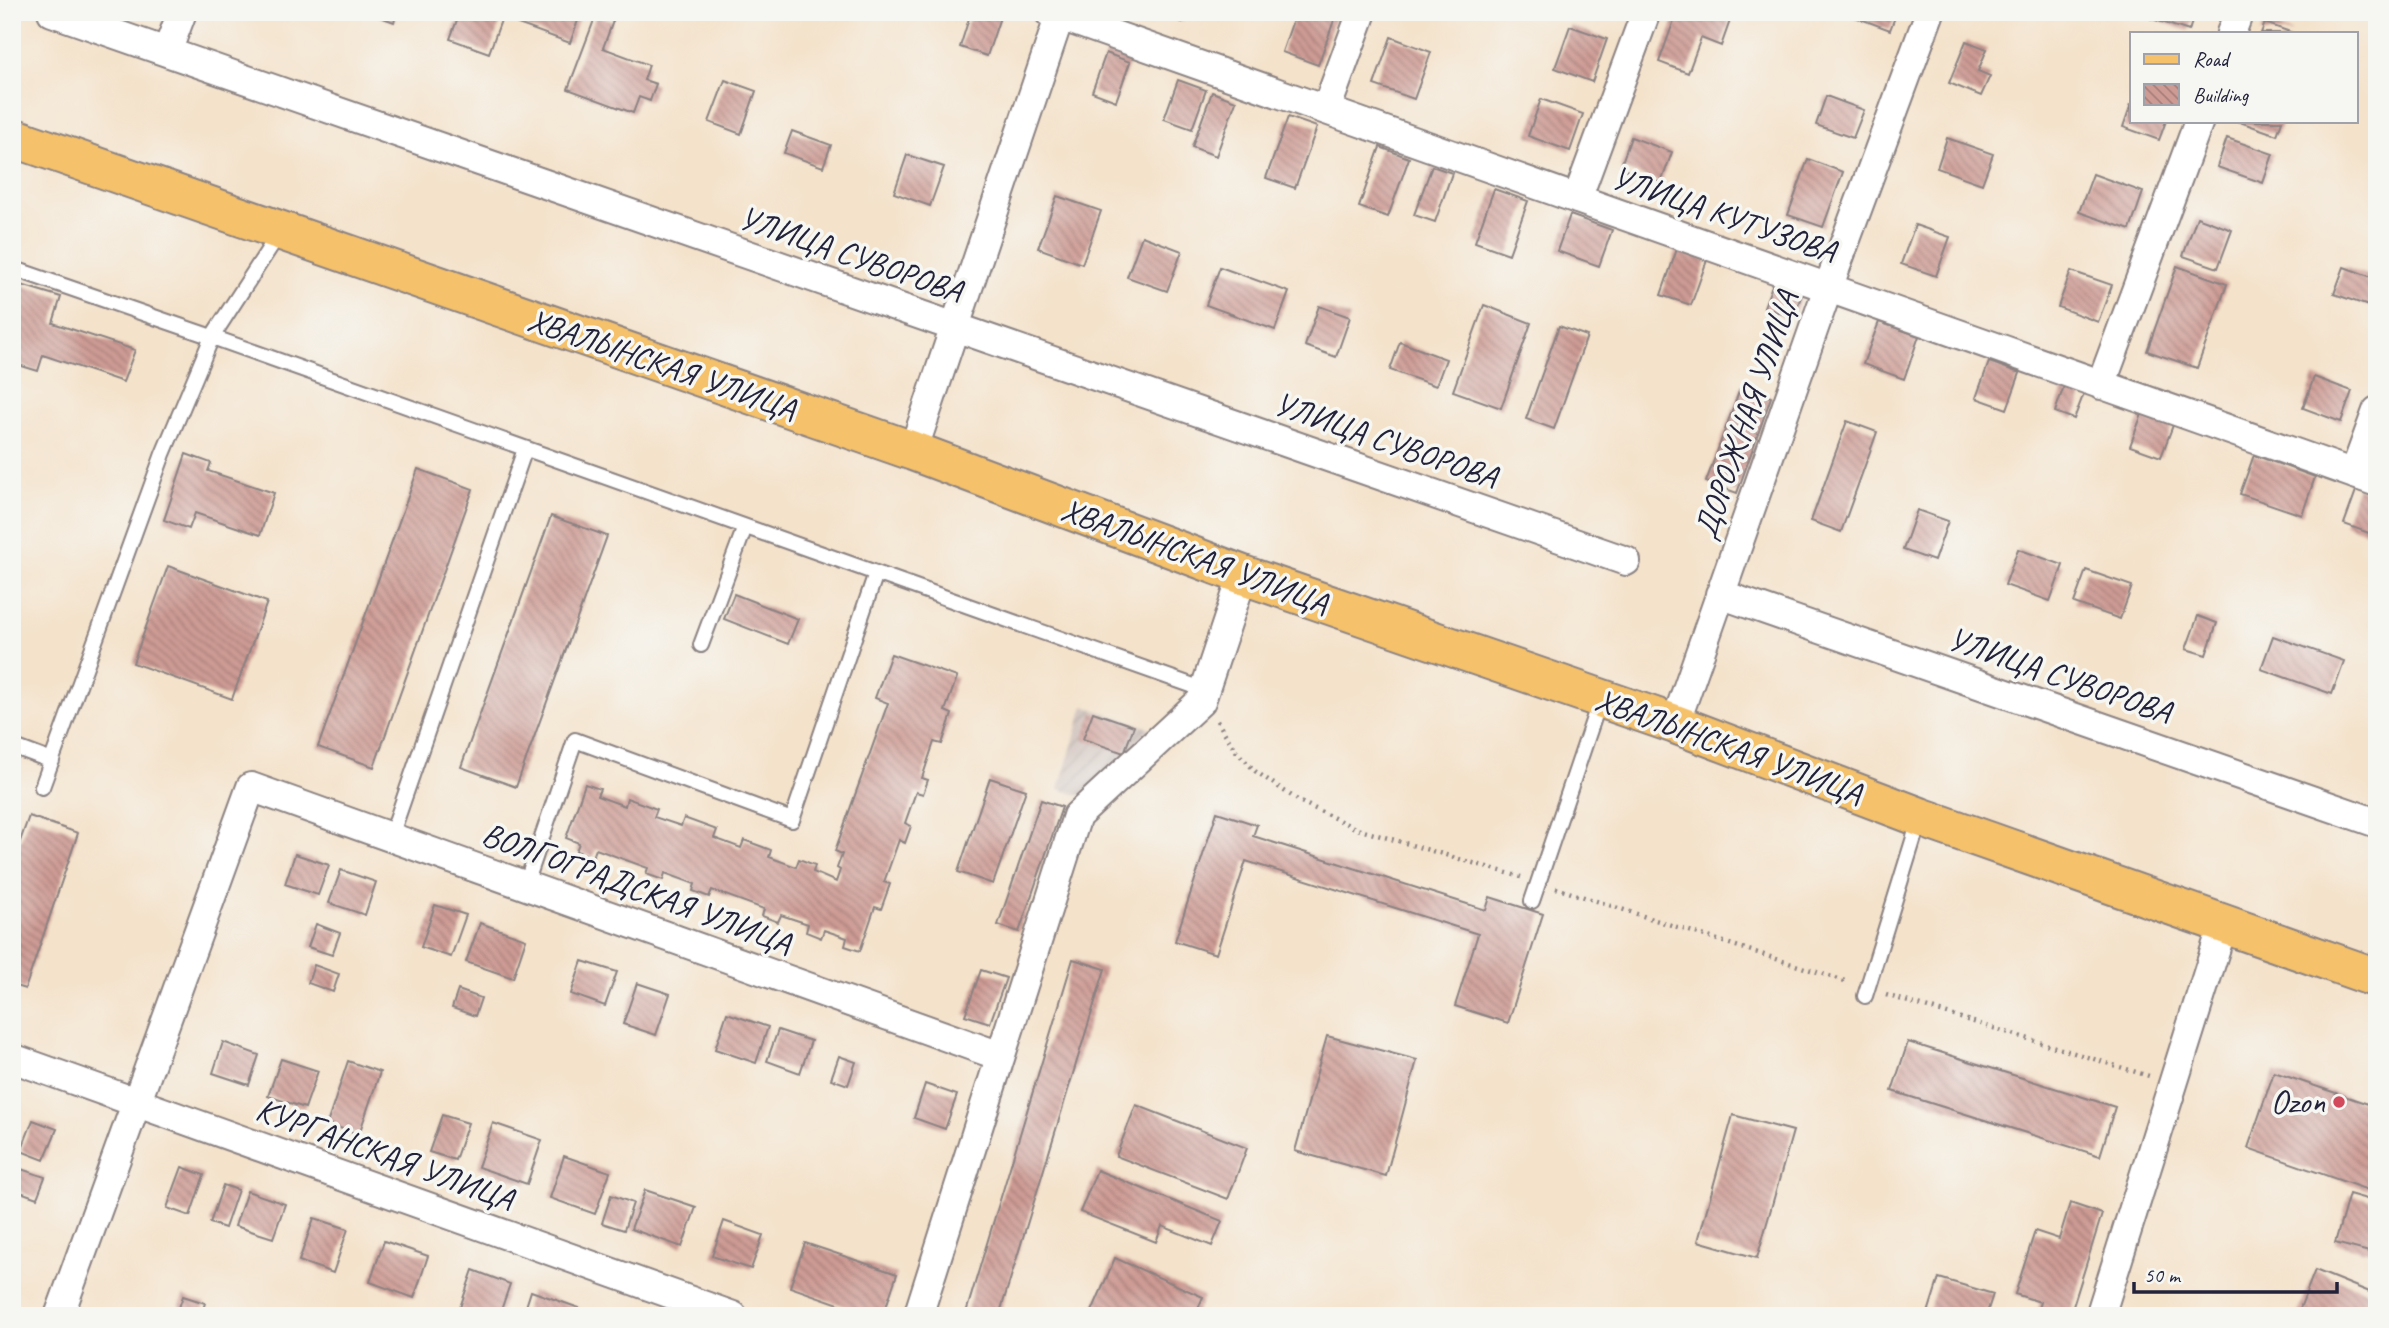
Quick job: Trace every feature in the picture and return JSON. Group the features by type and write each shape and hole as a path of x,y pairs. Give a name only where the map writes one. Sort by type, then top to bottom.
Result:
{"main road":[{"name":"ХВАЛЫНСКАЯ УЛИЦА","path":"12,137 913,451 1243,575 1675,723 1920,817 2377,978"}],"street":[{"name":"УЛИЦА СУВОРОВА","path":"52,12 1626,561"},
{"path":"167,52 182,12"},
{"path":"1326,110 1362,12"},
{"path":"1577,199 1646,12"},
{"name":"ДОРОЖНАЯ УЛИЦА","path":"1675,723 1828,288 1930,12"},
{"path":"2231,32 2239,12"},
{"path":"913,451 1057,14"},
{"name":"УЛИЦА КУТУЗОВА","path":"1057,14 2365,478"},
{"path":"2101,385 2199,122"},
{"path":"2365,478 2377,411"},
{"path":"918,1316 1077,816 1203,696 1243,575"},
{"name":"УЛИЦА СУВОРОВА","path":"1720,594 2377,823"},
{"name":"ВОЛГОГРАДСКАЯ УЛИЦА","path":"136,1102 251,787 1000,1056"},
{"path":"2099,1316 2223,925"},
{"name":"КУРГАНСКАЯ УЛИЦА","path":"12,1058 733,1316"},
{"path":"59,1316 136,1102"}],"lane":[{"path":"42,787 163,454 212,337 280,232"},
{"path":"12,268 876,573 1203,696"},
{"path":"391,836 526,449"},
{"path":"701,645 745,527"},
{"path":"526,884 575,740 792,820 876,573"},
{"path":"1532,901 1600,698"},
{"path":"12,746 52,761"},
{"path":"1866,992 1920,817"}],"path":[{"path":"1203,696 1236,751 1255,771 1299,801 1367,833 1537,882 1866,992 2173,1083"}],"shaded area":[{"path":"1084,706 1159,731 1085,797 1059,789"}],"building":[{"path":"367,12 397,12 394,22"},
{"path":"460,12 504,12 489,53 450,39"},
{"path":"522,12 581,12 570,43 518,24"},
{"path":"971,12 986,12 1000,17 987,56 960,47"},
{"path":"1155,12 1186,12 1182,22"},
{"path":"1296,12 1337,12 1318,65 1282,52"},
{"path":"1677,12 1726,12 1732,15 1721,46 1701,38 1688,73 1659,62"},
{"path":"1842,12 1897,12 1890,30"},
{"path":"2148,12 2195,12 2189,31 2146,17"},
{"path":"596,15 613,21 603,48 649,65 644,80 656,84 650,101 639,97 633,113 568,89"},
{"path":"2265,23 2290,32 2261,32"},
{"path":"1570,26 1607,39 1592,82 1555,68"},
{"path":"1391,37 1431,52 1414,99 1374,85"},
{"path":"1966,41 1987,49 1978,71 1990,76 1981,96 1949,83"},
{"path":"1106,53 1130,62 1116,101 1092,92"},
{"path":"725,80 756,91 741,134 709,122"},
{"path":"1178,80 1206,90 1192,129 1164,119"},
{"path":"1212,92 1236,101 1216,156 1192,147"},
{"path":"1826,96 1864,110 1853,138 1816,125"},
{"path":"1541,99 1583,114 1570,151 1528,136"},
{"path":"2130,107 2130,122 2166,122 2159,140 2123,127"},
{"path":"1288,117 1317,127 1295,188 1266,178"},
{"path":"2240,122 2282,122 2277,135"},
{"path":"792,131 831,145 823,167 784,153"},
{"path":"1631,137 1672,152 1661,183 1620,168"},
{"path":"1947,138 1993,154 1982,184 1937,168"},
{"path":"2227,138 2273,154 2263,183 2217,167"},
{"path":"1380,147 1409,158 1388,217 1359,207"},
{"path":"907,155 944,167 930,206 894,193"},
{"path":"1808,159 1843,172 1823,227 1788,215"},
{"path":"1432,166 1452,173 1435,222 1414,215"},
{"path":"2093,174 2143,192 2130,230 2079,212"},
{"path":"1494,189 1528,201 1509,254 1475,242"},
{"path":"1057,196 1101,211 1082,264 1038,248"},
{"path":"1570,215 1612,230 1599,266 1557,251"},
{"path":"2197,217 2232,230 2218,268 2183,256"},
{"path":"1915,225 1950,237 1936,276 1901,264"},
{"path":"1142,236 1182,251 1167,291 1127,277"},
{"path":"1677,249 1707,260 1691,305 1661,295"},
{"path":"2177,266 2227,284 2197,368 2147,351"},
{"path":"1220,267 1289,292 1275,330 1206,305"},
{"path":"2344,267 2377,279 2377,309 2334,294"},
{"path":"2071,271 2112,285 2098,322 2058,307"},
{"path":"1773,283 1802,294 1793,318 1764,307"},
{"path":"18,284 61,297 53,323 135,350 123,382 43,355 38,371 12,363 12,304"},
{"path":"1484,305 1531,323 1501,408 1453,391"},
{"path":"1319,306 1350,317 1336,357 1305,346"},
{"path":"1879,322 1919,336 1904,379 1863,364"},
{"path":"1559,326 1587,336 1554,429 1526,419"},
{"path":"1400,342 1446,359 1436,386 1390,370"},
{"path":"1989,362 2020,373 2007,409 1976,398"},
{"path":"2314,377 2352,391 2341,422 2303,408"},
{"path":"1741,386 1771,397 1737,493 1706,482"},
{"path":"2064,386 2084,393 2074,419 2055,412"},
{"path":"2142,414 2173,425 2161,457 2130,446"},
{"path":"1847,421 1877,432 1841,532 1811,521"},
{"path":"186,454 211,463 208,471 274,493 260,535 195,513 189,529 164,520"},
{"path":"2254,455 2315,477 2302,515 2240,494"},
{"path":"418,469 473,489 374,767 318,747"},
{"path":"2357,488 2377,495 2377,536 2344,524"},
{"path":"1917,510 1948,521 1934,561 1903,550"},
{"path":"551,516 607,536 516,787 461,767"},
{"path":"2018,549 2063,565 2050,601 2005,585"},
{"path":"168,566 267,602 232,699 133,663"},
{"path":"2086,570 2132,586 2120,619 2074,603"},
{"path":"734,594 798,619 788,644 724,619"},
{"path":"2198,616 2217,623 2206,655 2186,649"},
{"path":"2273,636 2344,661 2332,694 2261,669"},
{"path":"891,654 957,677 945,711 952,714 942,744 934,742 922,778 928,780 923,794 916,792 905,823 911,826 905,843 899,840 884,882 890,884 881,909 875,907 860,951 845,946 847,938 824,930 821,938 806,932 808,924 781,915 778,922 762,916 764,909 712,890 709,897 693,891 695,884 665,873 663,880 646,874 648,868 596,849 593,857 576,851 579,843 566,838 585,784 600,789 597,796 625,806 627,798 657,809 654,817 681,826 684,818 717,830 714,838 741,848 744,840 771,850 769,857 796,867 799,859 815,865 813,872 836,882 842,854 835,851 888,703 875,698"},
{"path":"1093,712 1134,726 1124,753 1083,739"},
{"path":"990,778 1026,790 993,884 958,872"},
{"path":"1041,800 1062,807 1019,932 998,925"},
{"path":"1217,812 1257,825 1253,836 1486,910 1490,897 1543,914 1508,1023 1455,1006 1478,934 1246,861 1216,954 1175,941"},
{"path":"29,816 78,833 25,989 12,985 12,864"},
{"path":"295,854 329,865 318,895 285,884"},
{"path":"341,870 376,882 365,915 329,903"},
{"path":"435,905 466,915 451,957 421,947"},
{"path":"480,923 526,939 513,978 466,962"},
{"path":"316,924 340,933 332,955 308,947"},
{"path":"1073,959 1105,969 999,1316 965,1316"},
{"path":"582,961 617,972 605,1006 571,994"},
{"path":"314,965 339,974 333,992 308,983"},
{"path":"981,970 1006,978 990,1023 965,1015"},
{"path":"637,983 670,994 656,1035 623,1024"},
{"path":"458,990 481,998 475,1016 452,1008"},
{"path":"727,1013 768,1027 756,1063 715,1049"},
{"path":"778,1030 811,1041 800,1073 767,1061"},
{"path":"1327,1036 1417,1060 1386,1176 1295,1151"},
{"path":"223,1042 259,1055 249,1085 213,1073"},
{"path":"1908,1042 2115,1107 2100,1156 1892,1091"},
{"path":"839,1056 856,1062 848,1085 831,1079"},
{"path":"281,1059 318,1071 305,1108 268,1096"},
{"path":"348,1061 380,1072 359,1134 327,1124"},
{"path":"2274,1072 2377,1107 2377,1164 2368,1190 2248,1148"},
{"path":"925,1084 957,1095 945,1129 914,1118"},
{"path":"1136,1105 1247,1148 1228,1199 1116,1156"},
{"path":"442,1115 468,1123 455,1160 429,1152"},
{"path":"1733,1115 1793,1131 1757,1258 1698,1241"},
{"path":"33,1120 57,1129 44,1160 21,1151"},
{"path":"493,1123 542,1140 527,1184 478,1167"},
{"path":"564,1156 610,1172 595,1214 550,1198"},
{"path":"12,1166 45,1177 37,1198 12,1189"},
{"path":"182,1167 204,1175 190,1216 167,1208"},
{"path":"1097,1170 1222,1221 1212,1246 1162,1226 1156,1242 1080,1212"},
{"path":"223,1185 238,1190 225,1228 210,1223"},
{"path":"645,1190 696,1207 682,1247 631,1229"},
{"path":"247,1191 285,1204 273,1238 235,1226"},
{"path":"2349,1194 2377,1202 2377,1254 2335,1243"},
{"path":"611,1195 633,1203 624,1230 602,1223"},
{"path":"2070,1203 2102,1214 2070,1316 2036,1316 2040,1302 2015,1294 2035,1231 2059,1239"},
{"path":"314,1218 348,1229 333,1273 299,1261"},
{"path":"724,1221 763,1235 751,1269 712,1256"},
{"path":"384,1241 428,1256 414,1298 370,1282"},
{"path":"805,1243 897,1274 883,1316 873,1316 790,1287"},
{"path":"1115,1258 1203,1297 1195,1316 1090,1316"},
{"path":"473,1270 510,1284 499,1316 457,1316"},
{"path":"2315,1270 2377,1295 2377,1316 2297,1316"},
{"path":"1939,1278 1993,1294 1986,1316 1927,1316"},
{"path":"531,1291 579,1308 577,1316 523,1316"},
{"path":"183,1296 205,1303 201,1316 176,1316"}],"place":[{"name":"Ozon","path":"2339,1102"}]}
